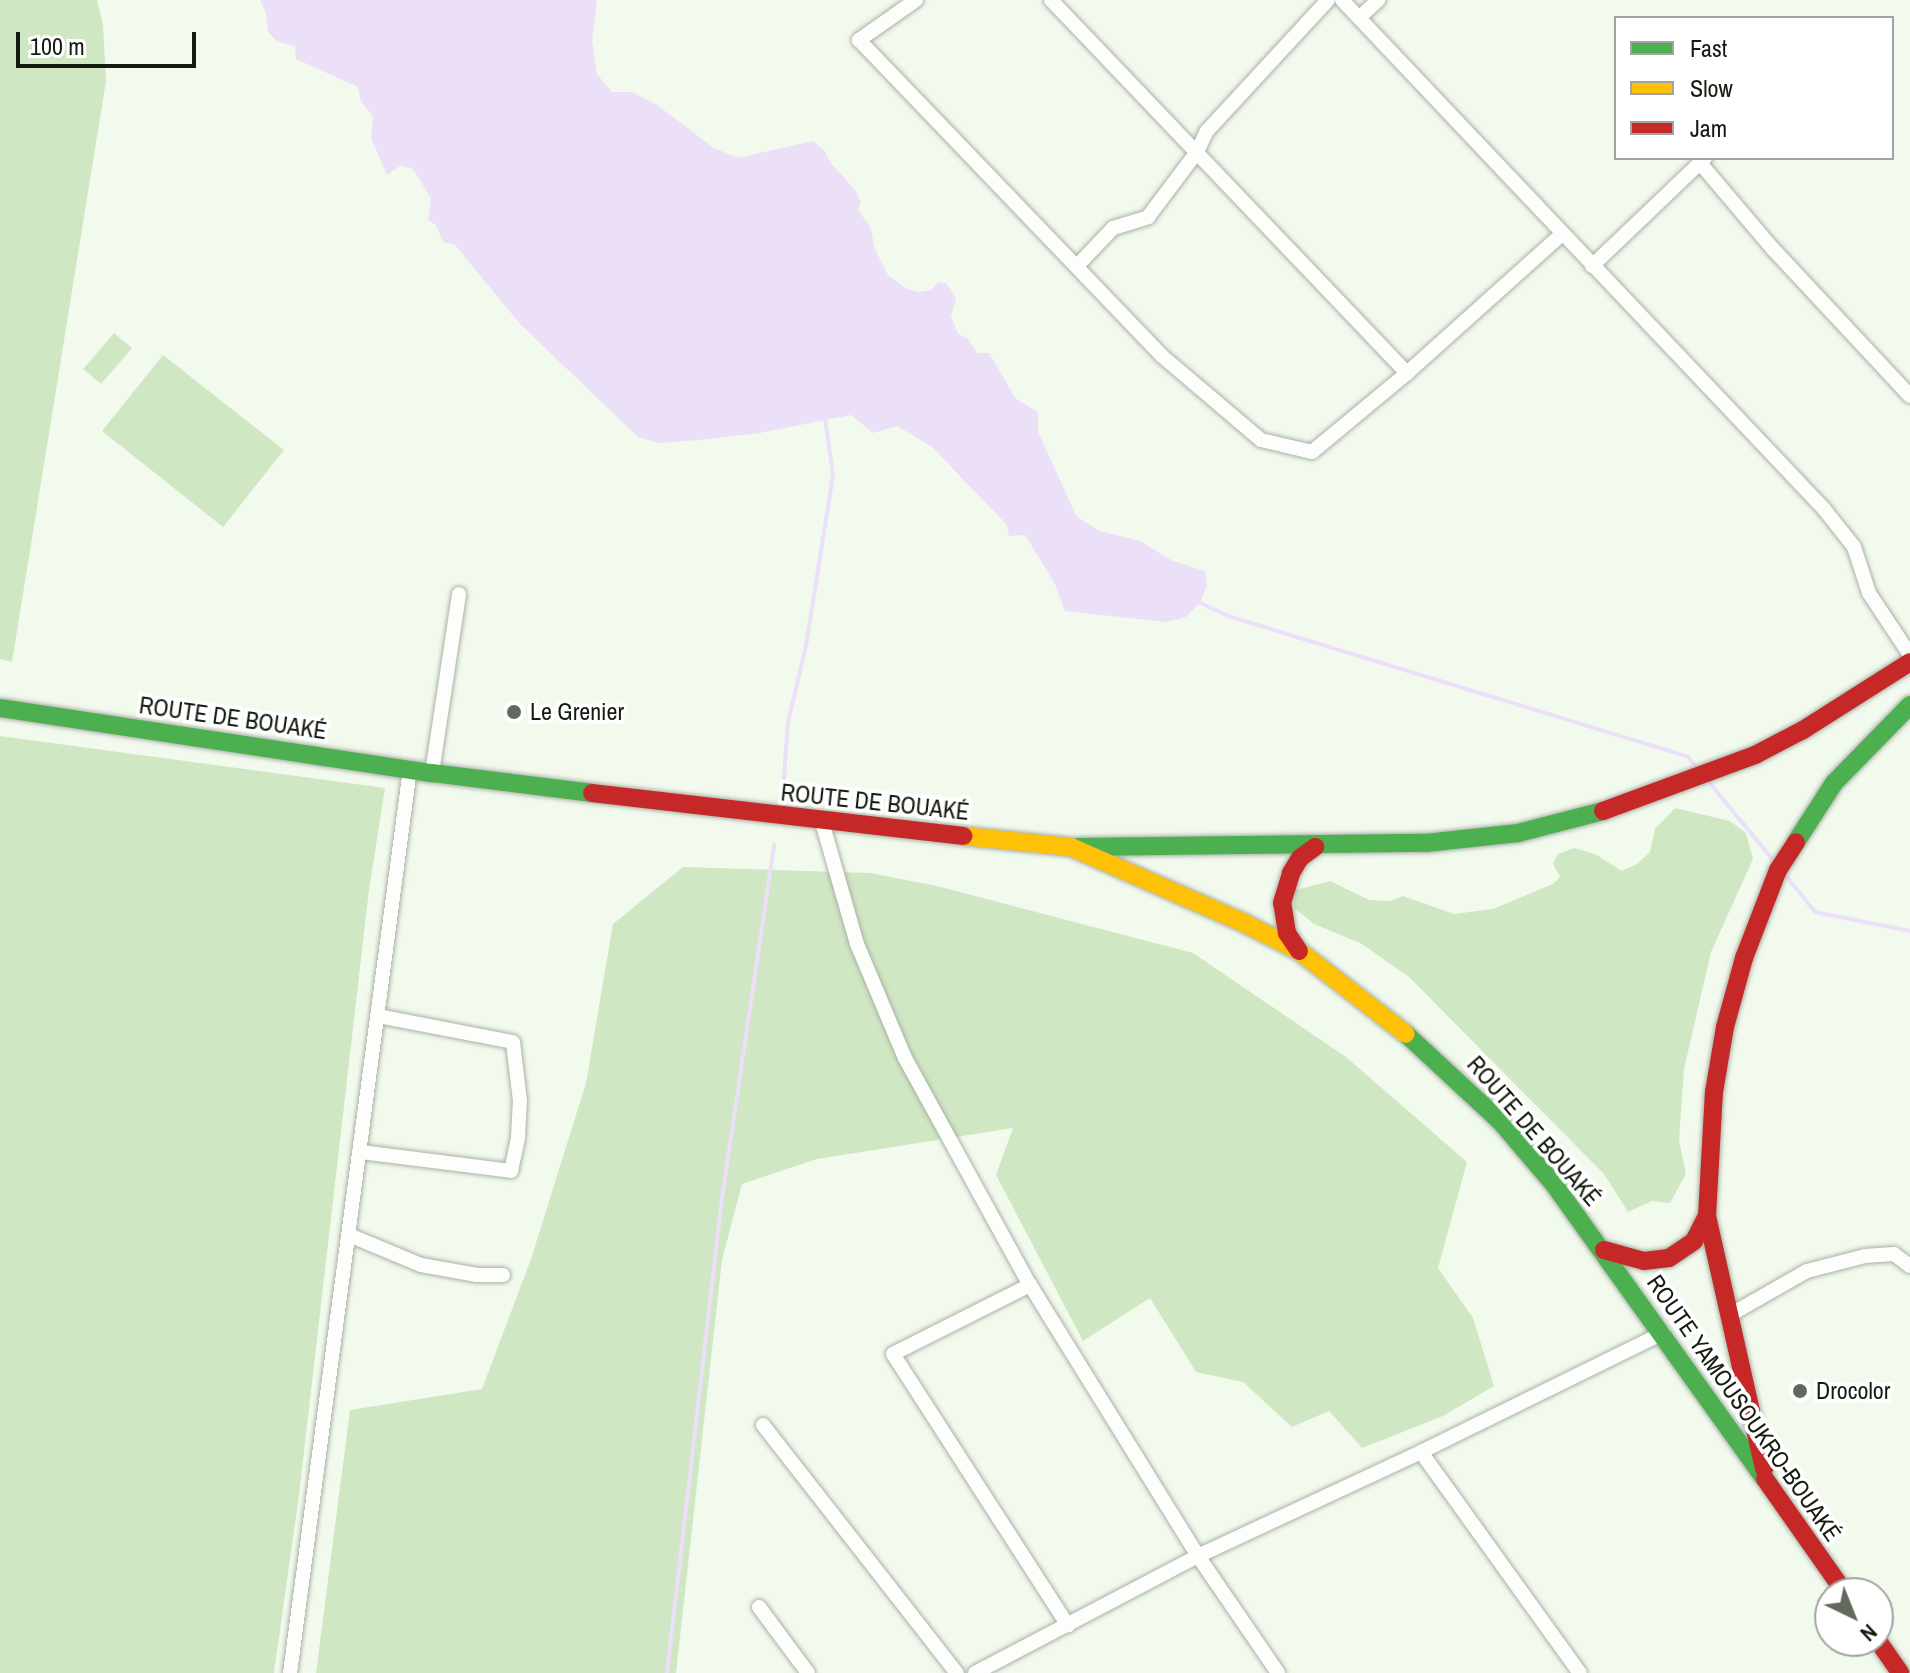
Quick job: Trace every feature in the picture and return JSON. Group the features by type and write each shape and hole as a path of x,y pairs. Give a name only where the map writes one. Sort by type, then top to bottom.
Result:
{"highway":[{"path":"1071,847 1315,847 1426,843 1518,833 1598,813 1755,755 1803,730 1910,662"},
{"path":"1765,1477 1749,1392 1728,1316 1707,1216 1714,1092 1725,1027 1758,918 1778,870 1834,783 1910,705"},
{"name":"ROUTE DE BOUAKÉ","path":"0,708 432,773 822,822 1071,847 1205,905 1299,951 1391,1021 1478,1100 1553,1183 1604,1250"},
{"path":"1299,951 1287,933 1282,903 1291,873 1300,858 1315,847"},
{"path":"1604,1250 1644,1261 1669,1258 1694,1241 1707,1216"},
{"name":"ROUTE YAMOUSOUKRO-BOUAKÉ","path":"1604,1250 1834,1577"}],"street":[{"path":"916,0 859,40 1162,356 1261,440 1312,452 1407,373 1562,234"},
{"path":"1051,0 1407,373"},
{"path":"1078,265 1113,228 1148,217 1197,152 1207,131 1328,0"},
{"path":"1342,0 1824,509 1854,547 1869,593 1910,655"},
{"path":"1360,17 1378,0"},
{"path":"1592,266 1702,160 1773,249 1910,396"},
{"path":"432,773 459,594"},
{"path":"290,1673 410,769"},
{"path":"822,822 857,944 905,1058 1030,1285 1198,1556 1278,1673"},
{"path":"361,1152 511,1171 518,1137 520,1101 513,1042 378,1016"},
{"path":"349,1235 421,1265 477,1275 503,1275"},
{"path":"1728,1316 1807,1271 1865,1256 1894,1254 1910,1266"},
{"path":"1030,1285 893,1354 1068,1626"},
{"path":"975,1673 1198,1556 1421,1452 1663,1333"},
{"path":"763,1425 957,1673"},
{"path":"1421,1452 1580,1673"},
{"path":"759,1607 808,1673"},
{"path":"1899,1673 1910,1667"}],"green space":[{"path":"0,0 97,0 103,25 106,81 12,662 0,659"},
{"path":"114,333 132,348 101,384 83,369"},
{"path":"163,355 284,450 223,527 102,431"},
{"path":"0,736 385,788 369,890 299,1495 274,1673 0,1673"},
{"path":"1675,808 1730,821 1746,833 1753,859 1711,952 1684,1069 1679,1140 1686,1174 1670,1203 1652,1201 1628,1212 1604,1174 1409,977 1362,944 1314,924 1294,908 1295,890 1330,881 1369,900 1390,901 1403,896 1454,914 1493,909 1553,884 1560,877 1553,864 1558,854 1574,848 1595,854 1622,871 1637,864 1650,852 1655,829"},
{"path":"683,867 870,873 937,886 1193,953 1346,1057 1467,1162 1438,1268 1473,1318 1494,1386 1443,1416 1362,1448 1329,1411 1292,1427 1243,1382 1196,1372 1150,1298 1083,1341 996,1175 1013,1128 817,1159 742,1184 722,1260 676,1673 316,1673 350,1410 482,1389 531,1259 586,1083 613,924"}],"shaded area":[{"path":"260,0 597,0 592,40 597,74 612,92 632,92 657,105 714,148 738,158 813,141 825,151 830,162 855,190 861,202 858,210 871,228 874,247 888,275 907,289 919,292 931,290 938,282 946,283 956,299 951,316 958,334 968,339 977,353 989,353 1016,399 1038,412 1038,432 1077,517 1100,531 1140,541 1173,561 1205,571 1207,586 1200,602 1186,617 1166,622 1065,611 1055,584 1025,535 1009,536 1007,525 932,447 897,426 873,433 851,415 760,433 700,440 659,443 638,437 520,324 455,245 443,242 436,225 428,220 431,198 412,168 400,166 387,175 371,138 373,117 361,101 358,87 296,59 295,46 278,42 268,32 266,13"}],"waterway":[{"path":"783,791 788,722 806,646 833,475 825,419"},
{"path":"1196,601 1228,616 1688,757 1695,765"},
{"path":"1708,781 1774,861"},
{"path":"667,1673 722,1198 774,845"},
{"path":"1787,877 1815,912 1910,931"}],"traffic: fast":[{"path":"1796,842 1834,783 1910,705"},
{"path":"0,708 432,773 592,793"},
{"path":"1078,847 1426,843 1518,833 1603,811"},
{"path":"1406,1034 1499,1120 1553,1183 1765,1479"}],"traffic: slow":[{"path":"964,836 1071,847 1246,924 1299,951 1406,1034"}],"traffic: jam":[{"path":"1603,811 1755,755 1803,730 1910,662"},
{"path":"592,793 964,836"},
{"path":"1764,1469 1707,1216 1714,1092 1725,1027 1744,958 1778,870 1796,842"},
{"path":"1299,951 1287,933 1282,903 1291,873 1300,858 1315,847"},
{"path":"1604,1250 1644,1261 1669,1258 1694,1241 1707,1216"},
{"path":"1765,1479 1834,1577"},
{"path":"1889,1657 1900,1673"}],"place":[{"name":"Le Grenier","path":"514,712"},
{"name":"Drocolor","path":"1800,1391"}]}
